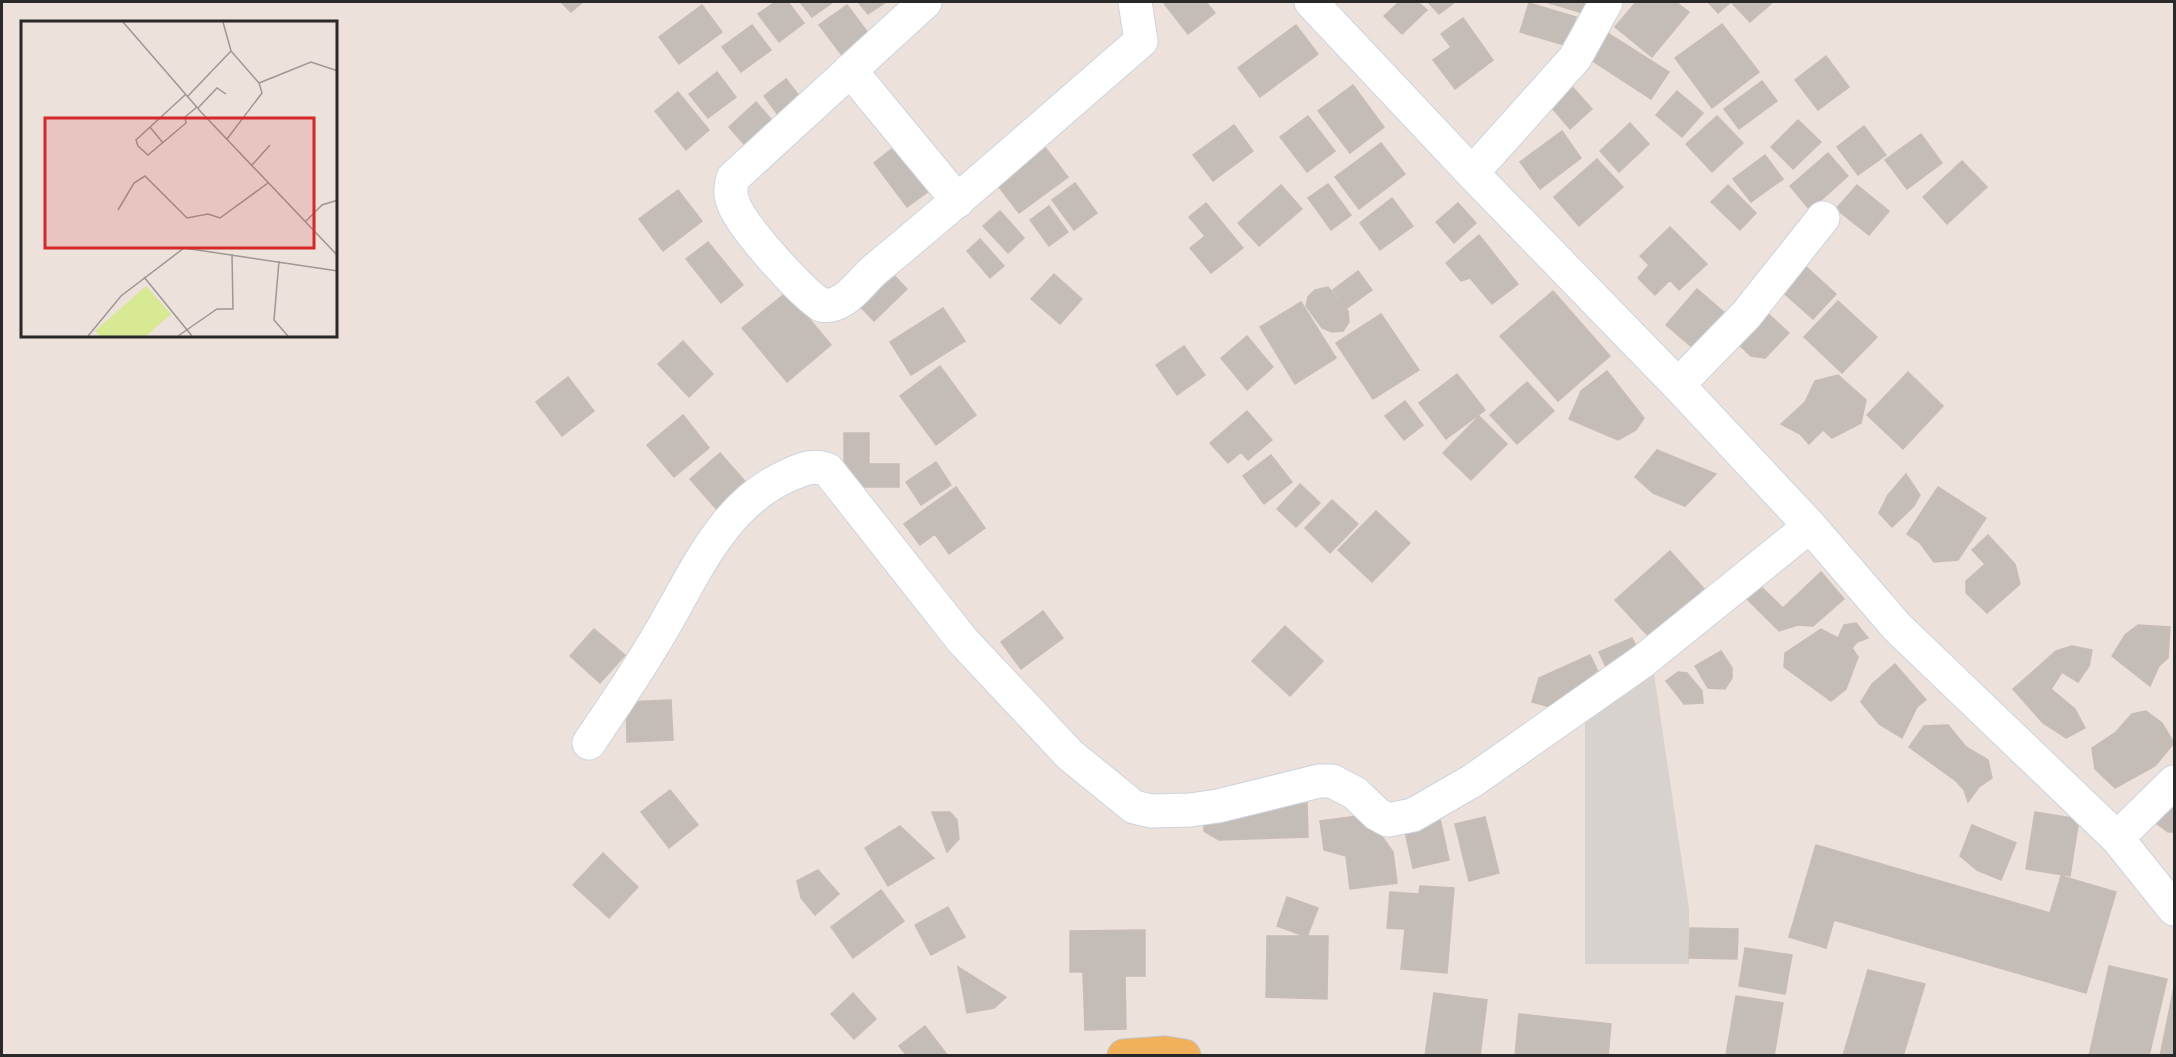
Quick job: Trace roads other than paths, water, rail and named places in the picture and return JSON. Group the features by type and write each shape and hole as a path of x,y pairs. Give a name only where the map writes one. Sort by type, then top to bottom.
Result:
{"main road":[{"path":"1124,1056 1165,1053 1184,1056"}],"street":[{"path":"925,2 733,178 730,185 734,205 749,229 806,295 820,305 828,307 844,299 863,278 958,201 1026,138 1141,41 1135,2"},
{"path":"1311,2 1472,173 1678,384 1810,526 1897,627 2117,838 2175,909"},
{"path":"1472,173 1575,58 1606,2"},
{"path":"850,70 958,201"},
{"path":"1678,384 1746,315 1823,218"},
{"path":"589,743 654,643 726,524 750,497 780,479 810,467 828,470 963,641 1070,755 1134,807 1151,811 1218,806 1319,781 1345,785 1388,820 1413,815 1472,781 1643,662 1810,526"},
{"path":"2117,838 2175,782"}]}
